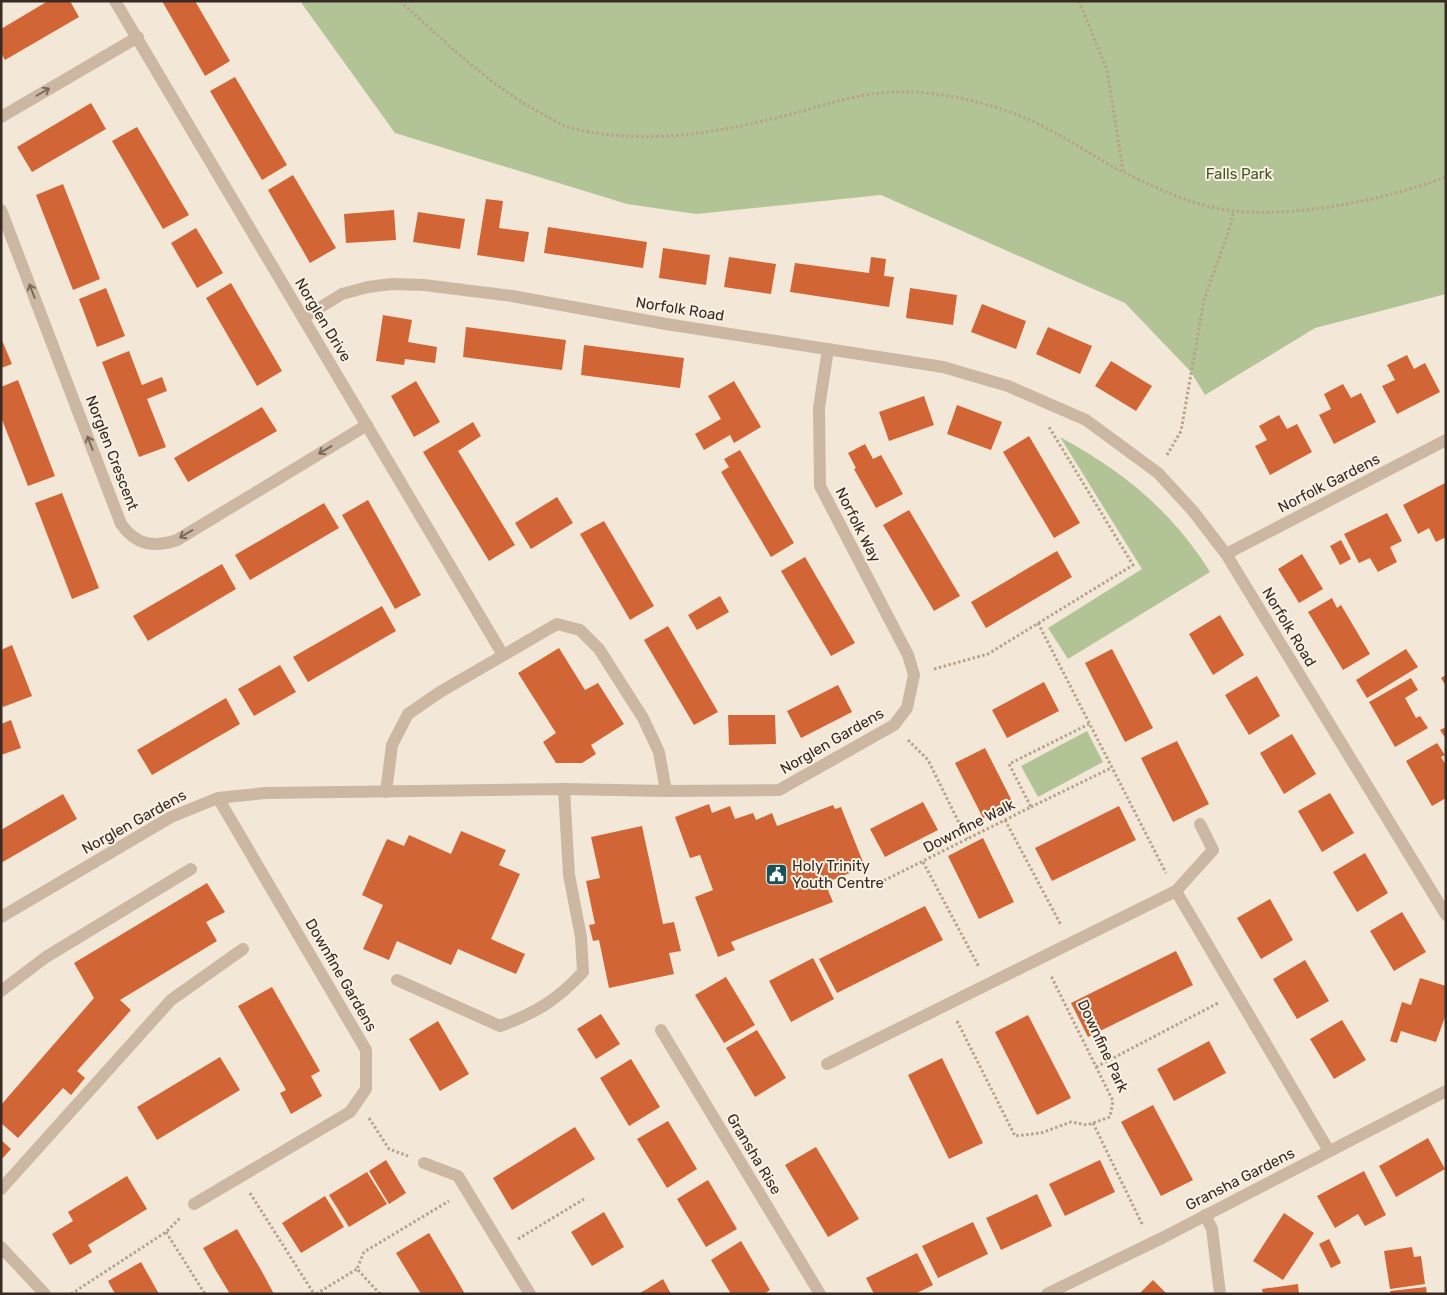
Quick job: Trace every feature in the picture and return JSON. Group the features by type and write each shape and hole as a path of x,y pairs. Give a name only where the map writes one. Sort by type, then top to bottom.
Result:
{"street":[{"name":"Norglen Drive","path":"115,1 503,654"},
{"path":"1,116 138,37"},
{"name":"Norglen Crescent","path":"1,210 121,524 128,534 138,541 149,545 163,545 177,540 367,425"},
{"name":"Norfolk Road","path":"303,318 342,294 368,287 392,284 424,285 512,296 666,324 943,367 1008,386 1086,420 1158,473 1193,511 1226,554 1446,915"},
{"name":"Norfolk Way","path":"828,349 819,408 820,486 908,654 914,675"},
{"name":"Norfolk Gardens","path":"1226,554 1446,440"},
{"path":"386,792 392,745 408,714 440,692 557,624 580,630 600,649 643,718 659,752 666,791"},
{"name":"Norglen Gardens","path":"1,917 171,817 218,798 265,793 564,789 666,791 779,790 894,725 907,708 914,675"},
{"path":"397,980 500,1026 532,1014 566,990 583,972 581,937 569,875 564,789"},
{"name":"Downfine Gardens","path":"194,1204 350,1112 366,1089 366,1050 218,798"},
{"path":"826,1064 1176,891 1212,850 1200,824"},
{"path":"1,991 46,957 191,869"},
{"path":"1176,891 1329,1151"},
{"path":"1,1189 171,1000 243,949"},
{"name":"Gransha Rise","path":"660,1030 820,1294"},
{"name":"Gransha Gardens","path":"1047,1294 1152,1243 1446,1091"},
{"path":"424,1163 458,1176 530,1294"},
{"path":"1205,1215 1212,1229 1220,1294"},
{"path":"1,1247 45,1294"}],"path":[{"path":"400,1 498,87 529,107 568,127 614,135 655,138 695,134 786,115 854,97 898,92 948,96 986,105 1030,120 1123,172 1179,197 1234,211 1270,212 1340,205 1415,188 1446,177"},
{"path":"1078,1 1107,70 1123,172"},
{"path":"1158,473 1181,430 1204,300 1234,211"},
{"path":"914,675 988,654 1133,565 1049,429 1052,405"},
{"path":"1038,623 1176,891"},
{"name":"Downfine Walk","path":"875,885 1031,807 1009,764 1089,724"},
{"path":"894,725 928,760 967,839"},
{"path":"1031,807 1111,768"},
{"path":"1005,820 1071,943"},
{"path":"923,862 988,984"},
{"name":"Downfine Park","path":"1042,957 1113,1101 1110,1117 1093,1123"},
{"path":"1096,1067 1236,993"},
{"path":"948,1003 1015,1136 1041,1133 1071,1122 1093,1123 1152,1243"},
{"path":"358,1101 389,1149 424,1163"},
{"path":"240,1176 315,1294 357,1269 364,1252 467,1190"},
{"path":"503,1249 584,1198"},
{"path":"71,1294 106,1272 116,1262 166,1232 194,1204"},
{"path":"166,1232 204,1294"},
{"path":"357,1269 380,1294"}],"green space":[{"name":"Falls Park","path":"300,1 1446,1 1446,294 1315,328 1205,395 1191,372 1125,303 881,195 696,214 627,204 395,133"},
{"path":"1060,437 1105,464 1144,494 1179,530 1210,572 1068,659 1048,628 1142,569"},
{"path":"1087,731 1103,762 1038,797 1021,766"}],"building":[{"path":"48,1 70,1 79,17 5,60 1,53 1,29"},
{"path":"162,1 195,1 230,61 205,76"},
{"path":"235,77 287,165 262,180 210,91"},
{"path":"91,103 106,129 32,172 17,147"},
{"path":"137,127 189,215 163,229 112,141"},
{"path":"293,175 336,248 310,263 268,190"},
{"path":"63,184 100,279 73,290 36,195"},
{"path":"486,199 503,201 499,228 529,232 524,262 477,255"},
{"path":"394,210 396,240 346,243 344,214"},
{"path":"418,212 465,219 460,249 413,242"},
{"path":"548,227 647,242 643,268 544,253"},
{"path":"196,228 223,273 197,288 171,243"},
{"path":"663,248 710,255 706,285 659,278"},
{"path":"729,257 776,264 771,294 724,287"},
{"path":"871,257 886,259 884,276 894,277 889,307 790,292 795,263 869,273"},
{"path":"231,283 282,371 257,386 206,298"},
{"path":"106,288 125,336 97,347 79,299"},
{"path":"910,288 957,295 953,325 906,318"},
{"path":"982,304 1026,321 1016,349 971,332"},
{"path":"383,315 412,320 408,342 437,347 435,363 405,359 404,365 376,361"},
{"path":"466,327 566,340 562,370 463,357"},
{"path":"1048,327 1092,346 1080,374 1036,354"},
{"path":"1,338 12,364 1,368"},
{"path":"584,345 684,358 680,388 581,375"},
{"path":"129,351 142,385 162,377 167,391 147,399 166,447 139,457 102,362"},
{"path":"1407,355 1414,369 1425,363 1440,392 1397,414 1382,386 1395,380 1387,365"},
{"path":"1111,361 1152,386 1136,411 1095,386"},
{"path":"18,380 55,476 28,486 1,417 1,387"},
{"path":"416,381 440,422 414,437 391,396"},
{"path":"734,381 761,427 734,443 730,435 704,450 695,434 721,419 708,396"},
{"path":"1343,384 1351,398 1361,393 1376,422 1334,444 1319,415 1331,409 1324,394"},
{"path":"924,396 934,425 889,441 879,412"},
{"path":"957,405 1002,422 991,450 947,434"},
{"path":"262,407 277,431 188,482 174,458"},
{"path":"1279,415 1287,429 1297,424 1312,452 1270,475 1255,446 1267,440 1259,426"},
{"path":"473,422 481,436 458,451 515,545 489,561 423,452"},
{"path":"1029,436 1080,523 1054,538 1003,452"},
{"path":"865,444 873,459 881,455 903,494 876,508 854,469 856,468 848,453"},
{"path":"740,450 794,543 771,557 721,472 729,467 724,459"},
{"path":"1445,483 1446,537 1436,542 1429,528 1418,534 1403,505"},
{"path":"62,493 99,588 72,599 35,503"},
{"path":"557,497 573,523 531,549 515,523"},
{"path":"368,500 421,595 395,609 342,515"},
{"path":"324,503 339,528 250,580 235,555"},
{"path":"909,510 960,596 934,611 883,525"},
{"path":"1387,513 1402,541 1390,547 1397,562 1378,572 1370,558 1359,563 1344,534"},
{"path":"604,521 654,606 630,620 580,534"},
{"path":"1341,540 1351,559 1340,565 1330,546"},
{"path":"1057,551 1072,577 986,628 971,602"},
{"path":"1302,554 1323,589 1299,603 1278,569"},
{"path":"805,557 855,643 831,656 781,571"},
{"path":"222,564 236,589 148,641 133,616"},
{"path":"720,596 729,612 697,630 688,615"},
{"path":"1332,598 1337,608 1341,605 1370,654 1343,670 1308,612"},
{"path":"382,606 396,631 308,682 293,657"},
{"path":"1220,615 1244,655 1213,675 1189,634"},
{"path":"668,626 718,712 694,725 644,640"},
{"path":"12,645 32,696 3,707 1,701 1,650"},
{"path":"559,648 585,690 598,683 624,724 591,745 596,754 582,763 556,763 543,742 556,733 518,673"},
{"path":"1112,649 1153,728 1125,742 1085,663"},
{"path":"1406,649 1418,667 1367,698 1356,680"},
{"path":"280,665 296,692 254,716 238,689"},
{"path":"1446,675 1446,686 1441,678"},
{"path":"1257,676 1280,716 1249,735 1225,695"},
{"path":"1411,678 1418,690 1405,698 1416,718 1420,716 1428,728 1395,747 1369,702"},
{"path":"1044,682 1059,711 1007,738 992,710"},
{"path":"838,685 852,712 801,738 787,711"},
{"path":"226,698 240,724 152,775 137,750"},
{"path":"728,715 775,715 776,744 729,745"},
{"path":"11,720 21,748 1,755 1,724"},
{"path":"1446,727 1446,739 1440,730"},
{"path":"1292,734 1316,774 1284,794 1260,753"},
{"path":"1177,741 1209,804 1173,822 1141,758"},
{"path":"1437,743 1445,755 1441,757 1446,765 1446,798 1432,806 1406,761"},
{"path":"985,748 1013,803 983,818 955,763"},
{"path":"1330,793 1354,833 1322,852 1298,811"},
{"path":"63,794 77,819 1,863 1,830"},
{"path":"923,802 938,830 885,857 870,829"},
{"name":"Holy Trinity Youth Centre","path":"709,804 712,813 730,806 735,819 753,813 756,820 772,813 777,826 833,805 835,809 841,807 865,867 825,883 833,902 731,942 735,950 718,957 695,897 713,890 700,855 690,858 675,817"},
{"path":"1119,806 1136,840 1052,881 1035,848"},
{"path":"642,826 663,924 674,922 681,951 669,953 674,974 609,988 599,940 593,941 589,925 595,924 586,881 600,878 591,837"},
{"path":"461,831 506,850 499,865 520,874 491,939 525,954 516,974 458,949 451,965 397,941 389,960 363,949 383,905 362,895 387,839 404,846 409,835 451,854"},
{"path":"983,838 1014,902 979,919 948,856"},
{"path":"1365,853 1388,893 1357,912 1333,872"},
{"path":"207,883 225,912 206,922 217,941 120,1000 131,1010 77,1071 85,1078 71,1095 63,1088 18,1138 1,1123 1,1105 94,998 74,963"},
{"path":"1270,899 1293,940 1261,959 1237,918"},
{"path":"925,906 943,940 837,993 819,959"},
{"path":"1402,912 1426,952 1394,971 1370,931"},
{"path":"1176,951 1193,985 1088,1037 1071,1003"},
{"path":"813,958 834,999 791,1022 769,981"},
{"path":"1305,960 1329,1001 1297,1019 1273,979"},
{"path":"726,977 755,1025 724,1043 695,995"},
{"path":"1420,978 1446,986 1446,1014 1436,1042 1401,1031 1397,1043 1390,1041 1402,1002 1411,1005"},
{"path":"272,987 320,1071 311,1076 322,1096 291,1114 280,1093 286,1090 238,1006"},
{"path":"601,1014 620,1044 596,1059 577,1029"},
{"path":"1028,1015 1071,1098 1037,1115 995,1032"},
{"path":"1342,1020 1366,1060 1334,1079 1310,1039"},
{"path":"438,1021 469,1074 440,1091 409,1039"},
{"path":"757,1030 786,1078 755,1097 726,1048"},
{"path":"1209,1041 1226,1073 1174,1101 1157,1069"},
{"path":"220,1057 240,1090 157,1140 137,1107"},
{"path":"942,1058 983,1143 949,1159 908,1075"},
{"path":"631,1059 660,1107 629,1126 600,1078"},
{"path":"1153,1105 1193,1180 1161,1196 1121,1122"},
{"path":"668,1121 697,1169 667,1188 637,1139"},
{"path":"575,1127 595,1159 512,1210 493,1178"},
{"path":"1428,1138 1445,1169 1396,1197 1379,1166"},
{"path":"1,1140 11,1149 1,1160"},
{"path":"816,1147 859,1219 828,1237 785,1165"},
{"path":"386,1160 406,1193 389,1204 369,1171"},
{"path":"1100,1160 1115,1192 1065,1216 1049,1184"},
{"path":"1364,1171 1386,1215 1365,1226 1358,1214 1335,1228 1317,1196"},
{"path":"367,1172 387,1204 349,1227 329,1195"},
{"path":"127,1176 147,1209 88,1245 92,1252 70,1265 52,1234 73,1221 68,1212"},
{"path":"708,1180 737,1229 706,1247 677,1199"},
{"path":"1037,1194 1052,1226 1001,1250 986,1218"},
{"path":"325,1196 344,1227 301,1253 282,1223"},
{"path":"604,1212 624,1247 592,1266 571,1232"},
{"path":"1284,1213 1314,1233 1283,1280 1253,1261"},
{"path":"973,1222 988,1254 938,1278 922,1246"},
{"path":"237,1229 274,1294 230,1294 203,1248"},
{"path":"429,1233 465,1294 421,1294 396,1253"},
{"path":"1329,1239 1341,1263 1331,1268 1319,1244"},
{"path":"741,1241 770,1290 764,1294 731,1294 711,1260"},
{"path":"1412,1247 1414,1257 1421,1256 1425,1284 1390,1289 1384,1251"},
{"path":"917,1253 933,1285 915,1294 874,1294 866,1278"},
{"path":"141,1262 159,1294 115,1294 108,1281"},
{"path":"663,1279 671,1294 638,1294 647,1289"},
{"path":"1153,1280 1167,1294 1139,1294"},
{"path":"1298,1284 1299,1294 1263,1294 1262,1289"},
{"path":"1426,1287 1427,1294 1391,1294 1390,1291"}],"place":[{"name":"Holy Trinity Youth Centre","path":"776,875"}]}
